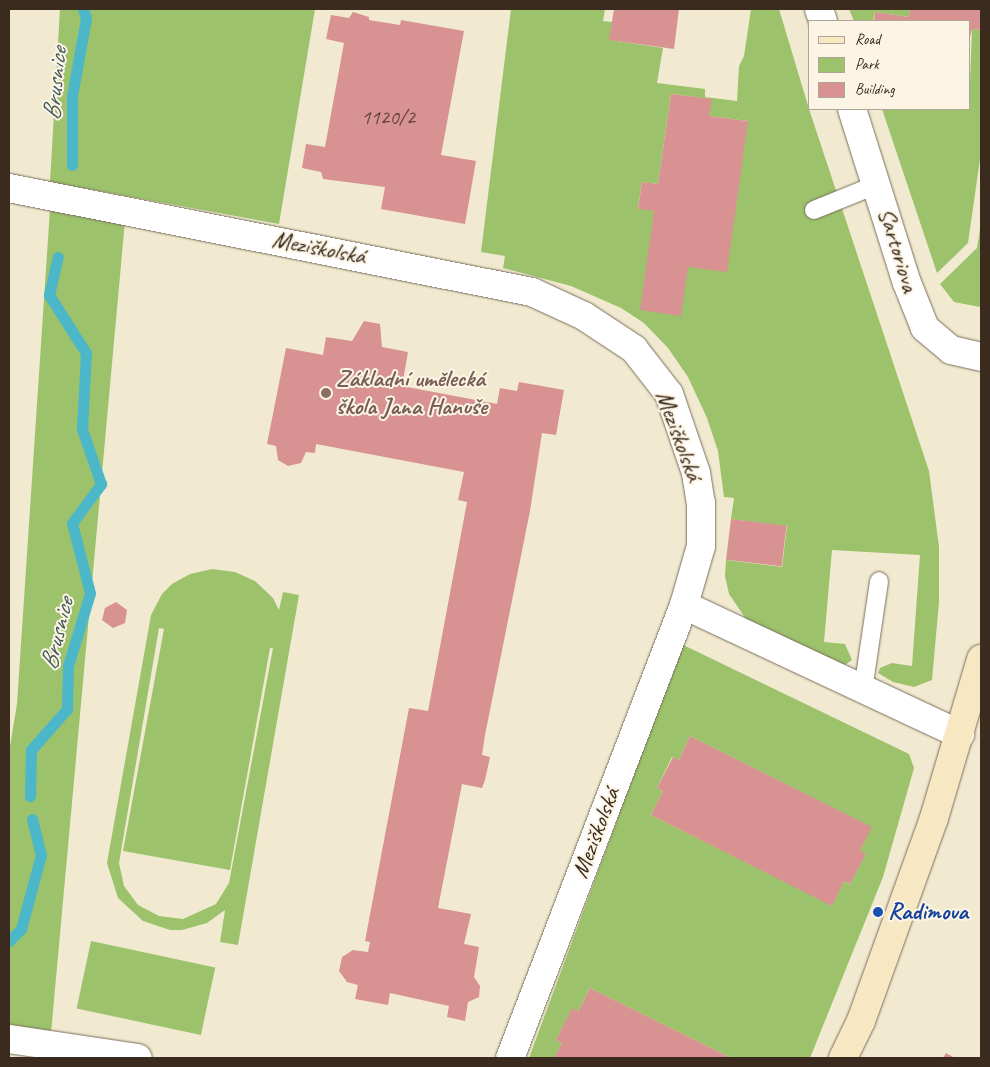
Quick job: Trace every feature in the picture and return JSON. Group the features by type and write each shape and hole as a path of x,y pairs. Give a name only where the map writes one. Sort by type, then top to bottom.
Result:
{"street":[{"name":"Sartoriova","path":"852,110 878,184 907,283 925,328 951,350 981,357"},
{"name":"Meziškolská","path":"9,188 532,292 584,316 634,349 669,394 696,473 701,503 701,546 684,605 510,1058"},
{"path":"684,605 960,734"},
{"path":"843,1058 860,1021 934,818 981,659"},
{"path":"9,1040 138,1058"}],"lane":[{"path":"814,210 878,184"},
{"path":"863,690 878,581"}],"green space":[{"path":"60,9 315,9 279,224 50,182"},
{"path":"511,9 605,9 603,21 612,22 610,40 663,48 657,83 705,89 705,97 737,101 739,66 744,56 751,9 779,9 808,110 929,471 939,547 939,602 932,680 914,687 893,682 878,673 880,668 892,663 912,666 920,555 832,550 824,642 845,644 852,660 842,667 748,622 729,594 725,576 726,560 782,567 787,526 731,519 734,498 724,497 718,451 707,418 688,377 668,348 644,323 621,308 571,286 503,268 505,256 481,252","holes":["671,94 711,99 709,116 748,121 688,267 654,211 638,208 642,182 658,184"]},
{"path":"849,9 910,9 909,17 875,12 873,20 854,20"},
{"path":"972,29 981,30 981,152 968,243 937,273 882,110 970,110"},
{"path":"50,209 125,221 51,1033 9,1024 9,752 17,704"},
{"path":"981,223 980,307 954,302 940,284 977,248"},
{"path":"212,569 235,572 255,581 273,598 279,610 283,592 299,595 238,945 220,942 225,910 207,923 182,930 170,930 143,921 118,898 107,863 151,615 162,594 172,584 190,574","holes":["159,628 164,629 123,851 230,870 270,648 273,648 229,883 216,904 183,919 159,916 138,905 124,886 119,863"]},
{"path":"673,640 909,754 914,768 883,877 810,1058 731,1058 590,988 578,1012 572,1009 556,1040 562,1043 554,1058 529,1058 616,823","holes":["690,736 871,827 860,851 865,854 850,884 844,881 832,905 651,815 663,791 657,788 672,757 679,760"]},
{"path":"91,941 215,967 201,1035 77,1008"}],"building":[{"path":"614,9 679,9 674,49 609,40"},
{"path":"910,9 981,9 981,30 972,29 970,37 970,20 874,20 875,12 909,17"},
{"path":"353,12 369,17 369,20 400,25 401,20 464,31 441,155 476,161 465,224 381,209 385,187 323,179 321,172 302,168 306,144 325,147 344,43 326,39 331,15 349,18"},
{"path":"671,94 712,99 709,116 748,121 727,272 688,267 681,316 640,310 654,211 638,209 642,182 658,184"},
{"path":"364,321 380,324 382,347 408,352 402,386 497,404 500,388 517,391 519,382 564,390 556,435 542,433 530,511 485,735 482,755 490,757 485,780 482,788 462,784 438,908 471,914 464,944 479,947 474,977 480,986 479,997 468,1002 465,1021 447,1017 449,1006 390,993 388,1005 355,999 358,985 347,982 339,971 342,957 353,950 368,952 370,942 365,941 409,708 428,711 467,502 458,500 464,472 316,444 315,453 306,452 301,463 288,466 278,460 276,446 267,444 286,348 323,355 326,337 352,341"},
{"path":"731,519 787,526 782,567 726,560"},
{"path":"116,602 127,610 125,623 113,628 102,620 105,608"},
{"path":"690,736 872,827 860,851 866,854 850,884 844,881 832,906 651,815 663,791 657,788 673,757 679,760"},
{"path":"590,988 731,1058 554,1058 562,1043 556,1040 572,1008 578,1012"},
{"path":"946,1053 955,1058 943,1058"}],"waterway":[{"name":"Brusnice","path":"72,165 72,96 86,18 83,9"},
{"name":"Brusnice","path":"30,796 31,750 67,709 68,666 90,593 72,523 101,484 82,429 86,353 49,295 58,257"},
{"name":"Brusnice","path":"9,941 21,929 41,855 32,819"}],"place":[{"name":"Základní umělecká škola Jana Hanuše","path":"326,393"},
{"name":"Radimova","path":"878,912"}]}
